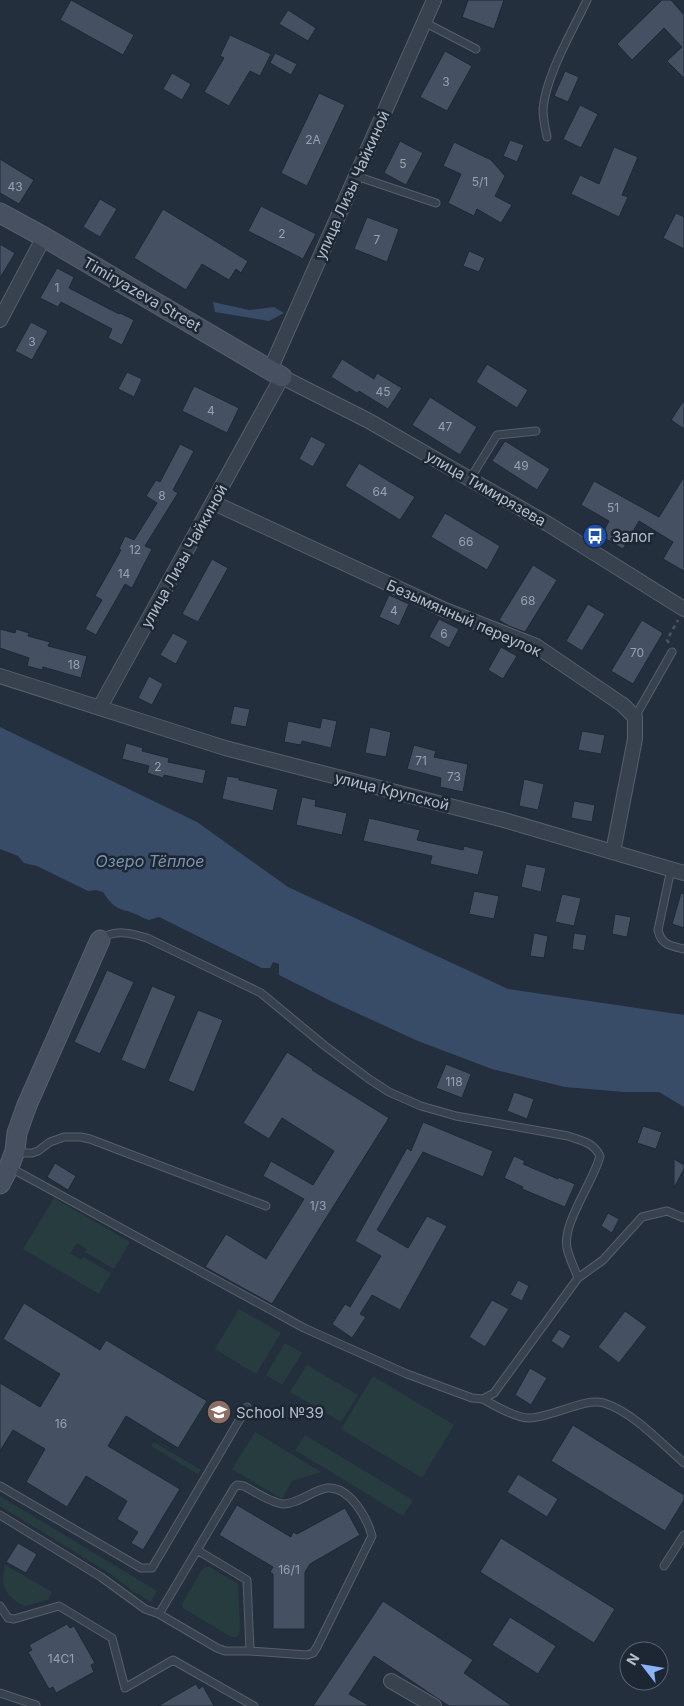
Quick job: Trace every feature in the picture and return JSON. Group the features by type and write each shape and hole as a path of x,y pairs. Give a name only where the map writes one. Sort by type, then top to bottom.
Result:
{"street":[{"name":"улица Лизы Чайкиной","path":"100,708 214,503 276,373 355,176 434,0"},
{"name":"Timiryazeva Street","path":"0,213 276,373"},
{"path":"0,320 44,237"},
{"name":"улица Тимирязева","path":"276,373 369,421 548,524 682,613"},
{"name":"Безымянный переулок","path":"214,503 445,610 536,646 623,705 635,717"},
{"name":"улица Крупской","path":"0,676 225,748 504,820 677,871"},
{"path":"613,852 635,739 635,717"},
{"path":"0,1184 12,1160 17,1133 27,1105 100,940"},
{"path":"391,1681 434,1706"}],"lane":[{"path":"546,137 543,109 553,69 587,0"},
{"path":"424,22 476,48"},
{"path":"355,176 436,203"},
{"path":"470,479 497,435 536,431"},
{"path":"635,717 672,652"},
{"path":"677,871 658,930 661,940 666,944 684,949"},
{"path":"100,940 114,933 129,932 147,938 261,994 369,1079 389,1092 421,1106 456,1116 568,1136 584,1141 596,1148 600,1156 597,1169 575,1212 566,1237 567,1248 578,1278"},
{"path":"12,1160 32,1153 58,1138 81,1136 266,1206"},
{"path":"12,1160 304,1328 407,1374 472,1398 483,1399 506,1411 528,1418 552,1414 584,1404 602,1402 620,1409 684,1463"},
{"path":"483,1399 494,1393 578,1278 603,1260 642,1216 667,1211 684,1218"},
{"path":"0,1486 141,1568 152,1568 247,1407"},
{"path":"0,1515 101,1577 145,1609 159,1614 217,1648 225,1651 307,1655 313,1653 317,1647 369,1543 372,1536 370,1529 353,1499 334,1490 327,1488 282,1504 238,1485 234,1488 159,1614"},
{"path":"664,1566 684,1535"},
{"path":"197,1550 247,1580 250,1651"},
{"path":"0,1606 8,1618 14,1619 59,1606 112,1638 126,1688 173,1660 254,1706"},
{"path":"0,1693 36,1705"}],"path":[{"path":"672,652 667,640 682,613"}],"green space":[{"path":"54,1198 130,1242 114,1269 85,1252 87,1249 77,1243 70,1253 81,1260 83,1257 111,1273 99,1294 23,1249"},
{"path":"239,1309 281,1333 256,1374 215,1349"},
{"path":"285,1343 302,1353 282,1385 266,1375"},
{"path":"307,1365 358,1395 341,1422 290,1392"},
{"path":"373,1376 454,1425 422,1478 341,1429"},
{"path":"255,1432 321,1472 292,1481 282,1499 232,1469"},
{"path":"305,1435 413,1500 403,1516 295,1450"},
{"path":"154,1442 201,1470 198,1474 151,1446"},
{"path":"0,1496 157,1591 151,1602 109,1573 0,1506"},
{"path":"5,1565 52,1592 48,1600 25,1606 13,1599 4,1586"},
{"path":"205,1567 210,1567 238,1584 240,1631 236,1637 231,1637 183,1608 182,1604"}],"water":[{"path":"213,302 249,310 274,307 284,313 269,321 215,312"},
{"name":"Озеро Тёплое","path":"0,727 197,822 288,887 508,989 684,1015 684,1107 659,1092 624,1092 565,1087 492,1069 418,1041 335,1003 279,975 279,964 273,962 270,968 262,968 159,917 149,920 118,908 111,903 103,892 96,890 88,891 37,866 24,863 18,856 0,849"}],"building":[{"path":"71,0 134,35 123,55 60,20"},
{"path":"468,0 504,0 494,29 462,17"},
{"path":"662,0 671,0 684,15 684,78 667,61 682,47 664,28 632,60 617,44"},
{"path":"288,10 316,28 308,41 279,24"},
{"path":"230,35 271,54 260,76 250,71 229,106 204,92 224,58 220,56"},
{"path":"445,51 472,66 447,111 420,97"},
{"path":"275,53 297,64 291,75 270,63"},
{"path":"565,71 579,77 568,102 554,96"},
{"path":"172,73 191,84 182,100 163,89"},
{"path":"319,93 345,105 307,186 281,173"},
{"path":"580,105 598,114 581,148 563,139"},
{"path":"510,140 524,145 517,162 503,156"},
{"path":"400,141 423,153 406,185 384,173"},
{"path":"454,142 491,160 505,176 495,196 512,205 501,223 477,209 474,216 448,203 461,174 443,166"},
{"path":"614,147 638,157 622,195 628,197 619,217 571,194 580,175 599,184"},
{"path":"0,159 34,180 19,204 0,193"},
{"path":"100,199 117,209 100,237 83,227"},
{"path":"261,206 316,234 303,259 248,231"},
{"path":"163,209 248,261 241,273 236,269 229,280 202,264 186,290 134,258"},
{"path":"676,213 684,217 684,249 663,238"},
{"path":"367,217 399,229 387,262 354,249"},
{"path":"0,244 15,253 0,278"},
{"path":"469,251 485,258 479,272 463,266"},
{"path":"57,268 74,277 69,288 134,320 122,345 108,338 112,329 61,302 58,307 40,298"},
{"path":"31,322 48,331 32,360 15,351"},
{"path":"342,359 374,379 377,373 402,388 388,409 331,377"},
{"path":"487,364 528,390 517,408 476,382"},
{"path":"127,372 142,379 134,397 118,389"},
{"path":"194,386 239,408 227,433 182,411"},
{"path":"430,397 477,427 460,455 412,425"},
{"path":"684,400 684,429 671,420"},
{"path":"311,436 326,444 313,467 299,459"},
{"path":"505,441 550,469 537,490 492,461"},
{"path":"180,444 194,451 173,490 178,493 145,546 152,549 132,588 125,584 96,635 85,629 102,600 95,596 121,550 119,549 125,536 134,540 157,503 146,496 156,480 160,482"},
{"path":"359,463 415,497 400,520 345,486"},
{"path":"684,477 684,571 663,559 673,542 639,521 623,549 601,536 609,521 581,505 594,481 659,517"},
{"path":"445,513 500,546 487,570 431,537"},
{"path":"212,559 228,568 198,622 182,614"},
{"path":"533,565 557,580 525,632 499,620"},
{"path":"389,595 409,604 399,626 379,617"},
{"path":"588,604 605,614 582,651 566,641"},
{"path":"439,619 459,629 449,648 429,637"},
{"path":"642,620 663,633 633,684 611,671"},
{"path":"0,629 15,633 16,629 29,633 28,636 50,642 48,646 87,656 81,678 43,667 42,670 27,666 29,658 0,648"},
{"path":"173,633 188,641 176,664 160,655"},
{"path":"501,647 517,656 503,679 488,670"},
{"path":"149,676 163,684 152,705 138,698"},
{"path":"234,706 250,709 246,727 230,724"},
{"path":"322,718 337,721 331,748 302,741 301,745 284,742 288,721 320,728"},
{"path":"370,727 391,732 386,757 365,753"},
{"path":"582,731 605,735 601,754 578,750"},
{"path":"126,743 143,748 142,751 169,758 168,762 206,770 203,784 164,775 163,778 147,773 149,766 122,759"},
{"path":"414,745 436,751 434,757 468,764 463,792 440,787 441,778 407,769"},
{"path":"227,776 278,789 273,811 222,799"},
{"path":"524,779 544,784 538,810 519,806"},
{"path":"302,797 316,800 315,806 347,813 342,835 296,825"},
{"path":"574,801 595,805 592,822 571,818"},
{"path":"369,818 420,830 417,840 463,850 464,846 484,851 478,875 430,864 432,856 363,841"},
{"path":"526,864 546,868 541,892 521,887"},
{"path":"474,891 499,896 494,919 469,914"},
{"path":"681,893 684,894 684,928 672,924"},
{"path":"562,894 581,898 574,926 555,922"},
{"path":"615,914 631,917 627,937 612,934"},
{"path":"534,933 548,936 544,958 530,956"},
{"path":"574,933 587,935 584,951 572,949"},
{"path":"107,970 134,982 100,1054 74,1042"},
{"path":"152,986 176,996 145,1070 121,1060"},
{"path":"198,1010 223,1020 194,1092 168,1081"},
{"path":"287,1052 312,1070 389,1118 272,1304 205,1267 226,1234 266,1259 304,1199 263,1176 271,1161 313,1185 334,1151 282,1118 269,1139 243,1123"},
{"path":"446,1064 471,1074 462,1098 436,1088"},
{"path":"514,1092 534,1099 527,1119 507,1111"},
{"path":"423,1122 493,1151 483,1177 423,1152 377,1230 408,1248 427,1216 447,1226 400,1310 372,1295 360,1314 366,1317 352,1338 332,1324 345,1304 350,1307 381,1256 355,1241 407,1148 411,1151"},
{"path":"643,1126 662,1132 656,1149 637,1143"},
{"path":"514,1156 525,1161 523,1164 575,1184 565,1207 522,1189 523,1187 504,1178"},
{"path":"674,1159 684,1165 684,1169 674,1188"},
{"path":"55,1163 76,1176 68,1190 47,1177"},
{"path":"608,1213 619,1219 612,1233 601,1226"},
{"path":"518,1280 529,1286 522,1301 510,1295"},
{"path":"492,1300 509,1309 485,1347 469,1337"},
{"path":"24,1303 100,1350 106,1340 207,1401 178,1448 126,1416 108,1446 180,1489 143,1550 131,1543 138,1532 117,1519 127,1501 86,1476 67,1507 26,1482 45,1449 13,1430 0,1451 0,1383 40,1407 60,1374 3,1339"},
{"path":"625,1311 647,1327 619,1363 598,1347"},
{"path":"559,1329 571,1336 563,1349 551,1341"},
{"path":"530,1368 547,1378 531,1405 515,1395"},
{"path":"573,1425 684,1495 684,1500 665,1531 551,1461"},
{"path":"518,1474 558,1499 547,1517 507,1492"},
{"path":"237,1505 291,1537 293,1532 297,1534 345,1508 360,1535 310,1564 305,1572 305,1629 273,1629 273,1574 270,1572 273,1567 219,1535"},
{"path":"501,1538 615,1609 594,1643 480,1572"},
{"path":"18,1543 37,1554 26,1573 6,1562"},
{"path":"383,1601 473,1660 464,1673 512,1706 449,1706 374,1656 349,1694 370,1706 313,1706"},
{"path":"510,1617 556,1646 538,1674 492,1645"},
{"path":"67,1624 70,1628 74,1626 95,1663 91,1665 94,1672 56,1693 53,1687 49,1689 28,1652 32,1650 29,1645"},
{"path":"196,1684 199,1689 203,1686 214,1706 158,1706"}],"place":[{"name":"Залог","path":"595,536"},
{"name":"School №39","path":"219,1412"}]}
